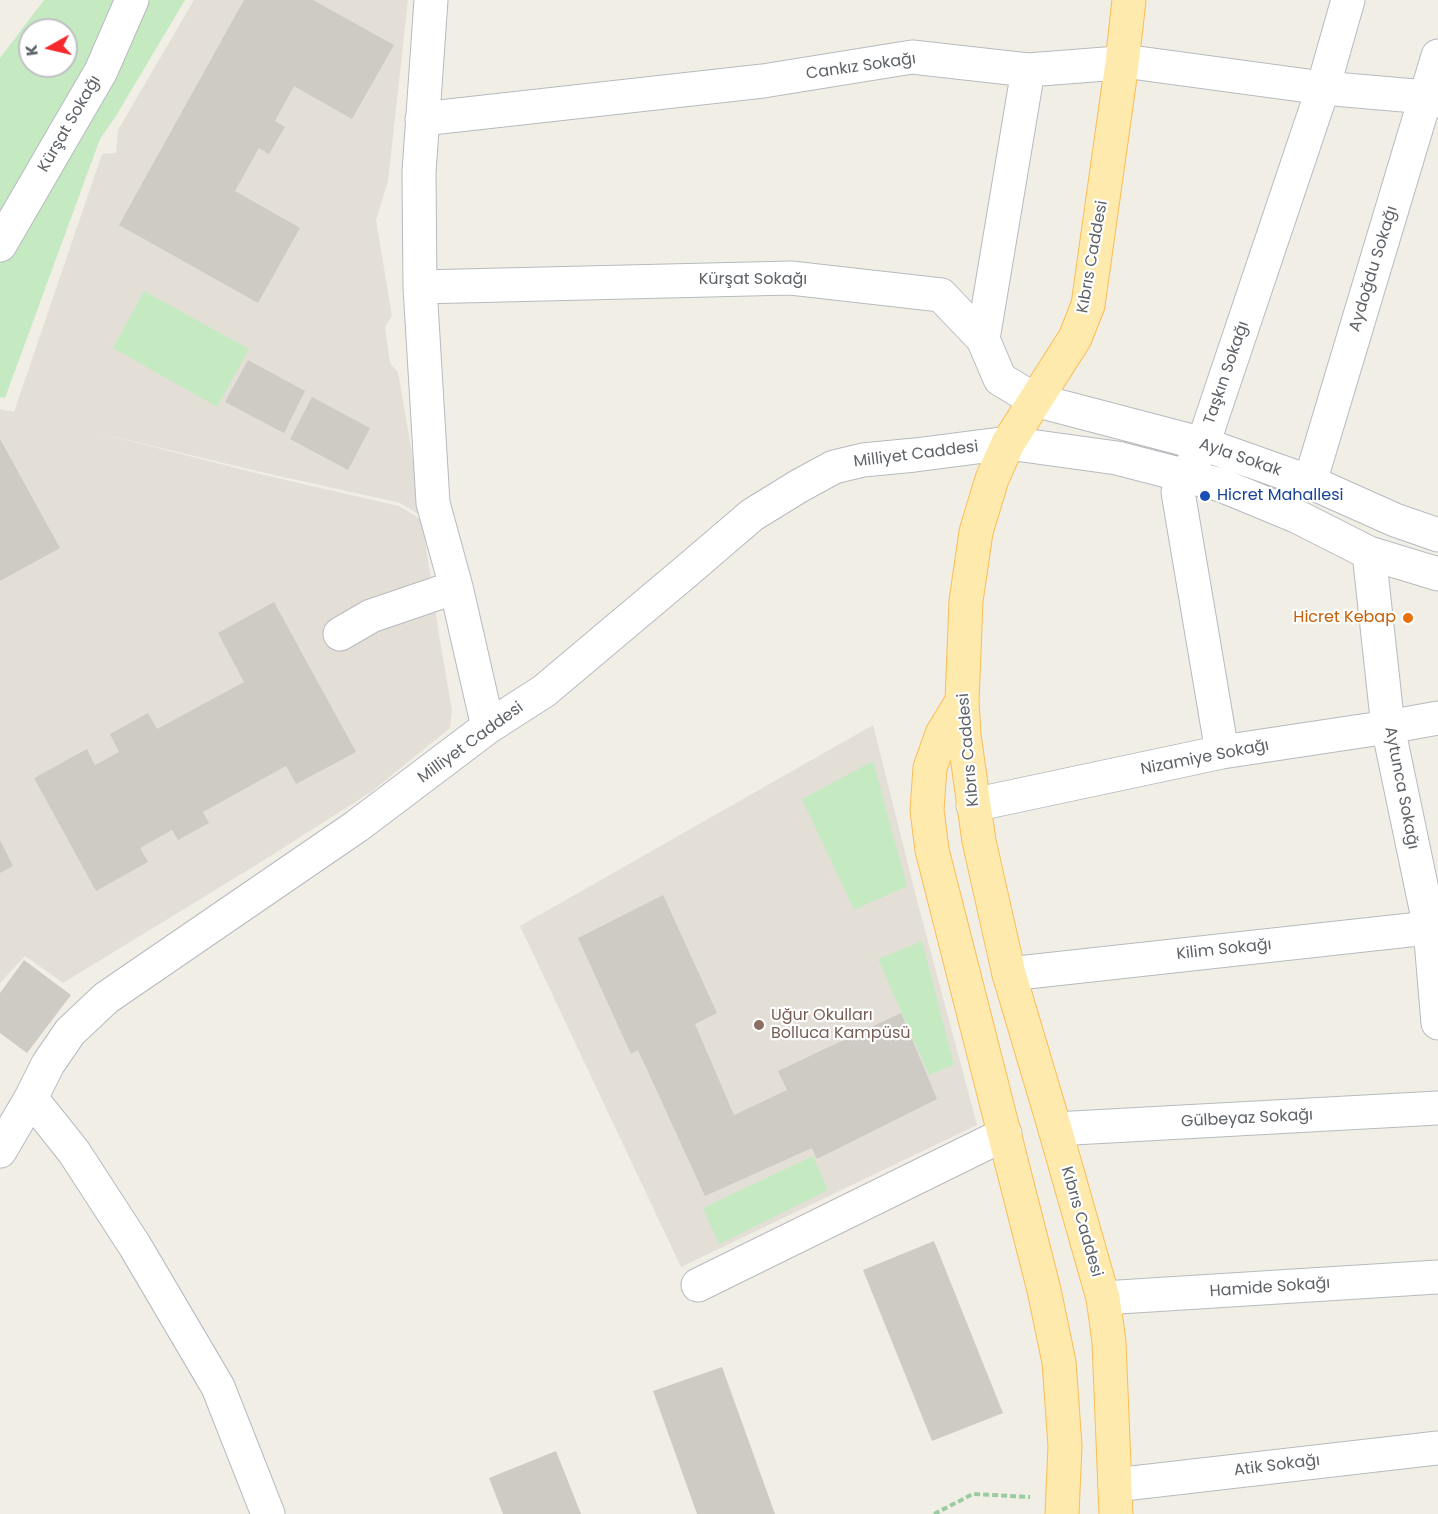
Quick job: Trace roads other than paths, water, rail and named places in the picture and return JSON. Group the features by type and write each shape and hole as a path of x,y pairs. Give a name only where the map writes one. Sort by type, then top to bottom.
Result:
{"main road":[{"name":"Kıbrıs Caddesi","path":"1115,1499 1109,1342 1103,1298 1009,974 979,841 964,735 962,701 966,601 976,532 992,479 1008,442 1075,338 1088,305 1129,0"},
{"path":"962,701 942,734 930,768 927,810 932,850 1044,1290 1059,1362 1065,1446 1063,1507"}],"street":[{"name":"Kürşat Sokağı","path":"0,245 101,71 132,0"},
{"path":"431,0 419,171 420,287 433,503 456,587 488,727"},
{"name":"Taşkın Sokağı","path":"1222,752 1178,492 1203,444 1323,88 1348,0"},
{"name":"Aydoğdu Sokağı","path":"1310,482 1432,99 1438,56"},
{"name":"Cankız Sokağı","path":"422,119 763,81 912,57 1028,70 1131,62 1323,88 1432,99"},
{"path":"983,339 1028,70"},
{"name":"Kürşat Sokağı","path":"420,287 791,278 941,295 983,339 1000,379 1035,400"},
{"name":"Ayla Sokak","path":"1035,400 1203,444 1310,482 1395,520 1438,535"},
{"name":"Milliyet Caddesi","path":"0,1151 48,1064 70,1032 106,998 357,826 488,727 544,691 752,514 834,467 863,460 1008,442 1117,458 1221,485 1296,516 1369,553 1438,574"},
{"name":"Aytunca Sokağı","path":"1369,553 1388,727 1434,927 1438,1023"},
{"path":"340,634 371,616 456,587"},
{"name":"Nizamiye Sokağı","path":"973,805 1222,752 1438,718"},
{"name":"Kilim Sokağı","path":"1009,974 1434,927"},
{"path":"31,1098 81,1161 135,1246 218,1387 268,1514"},
{"name":"Gülbeyaz Sokağı","path":"1055,1129 1438,1108"},
{"path":"698,1285 1005,1134"},
{"name":"Hamide Sokağı","path":"1103,1298 1438,1277"},
{"name":"Atik Sokağı","path":"1115,1499 1438,1448"}],"place":[{"name":"Hicret Mahallesi","path":"1205,496"},
{"name":"Hicret Kebap","path":"1408,618"},
{"name":"Uğur Okulları Bolluca Kampüsü","path":"759,1025"}]}
